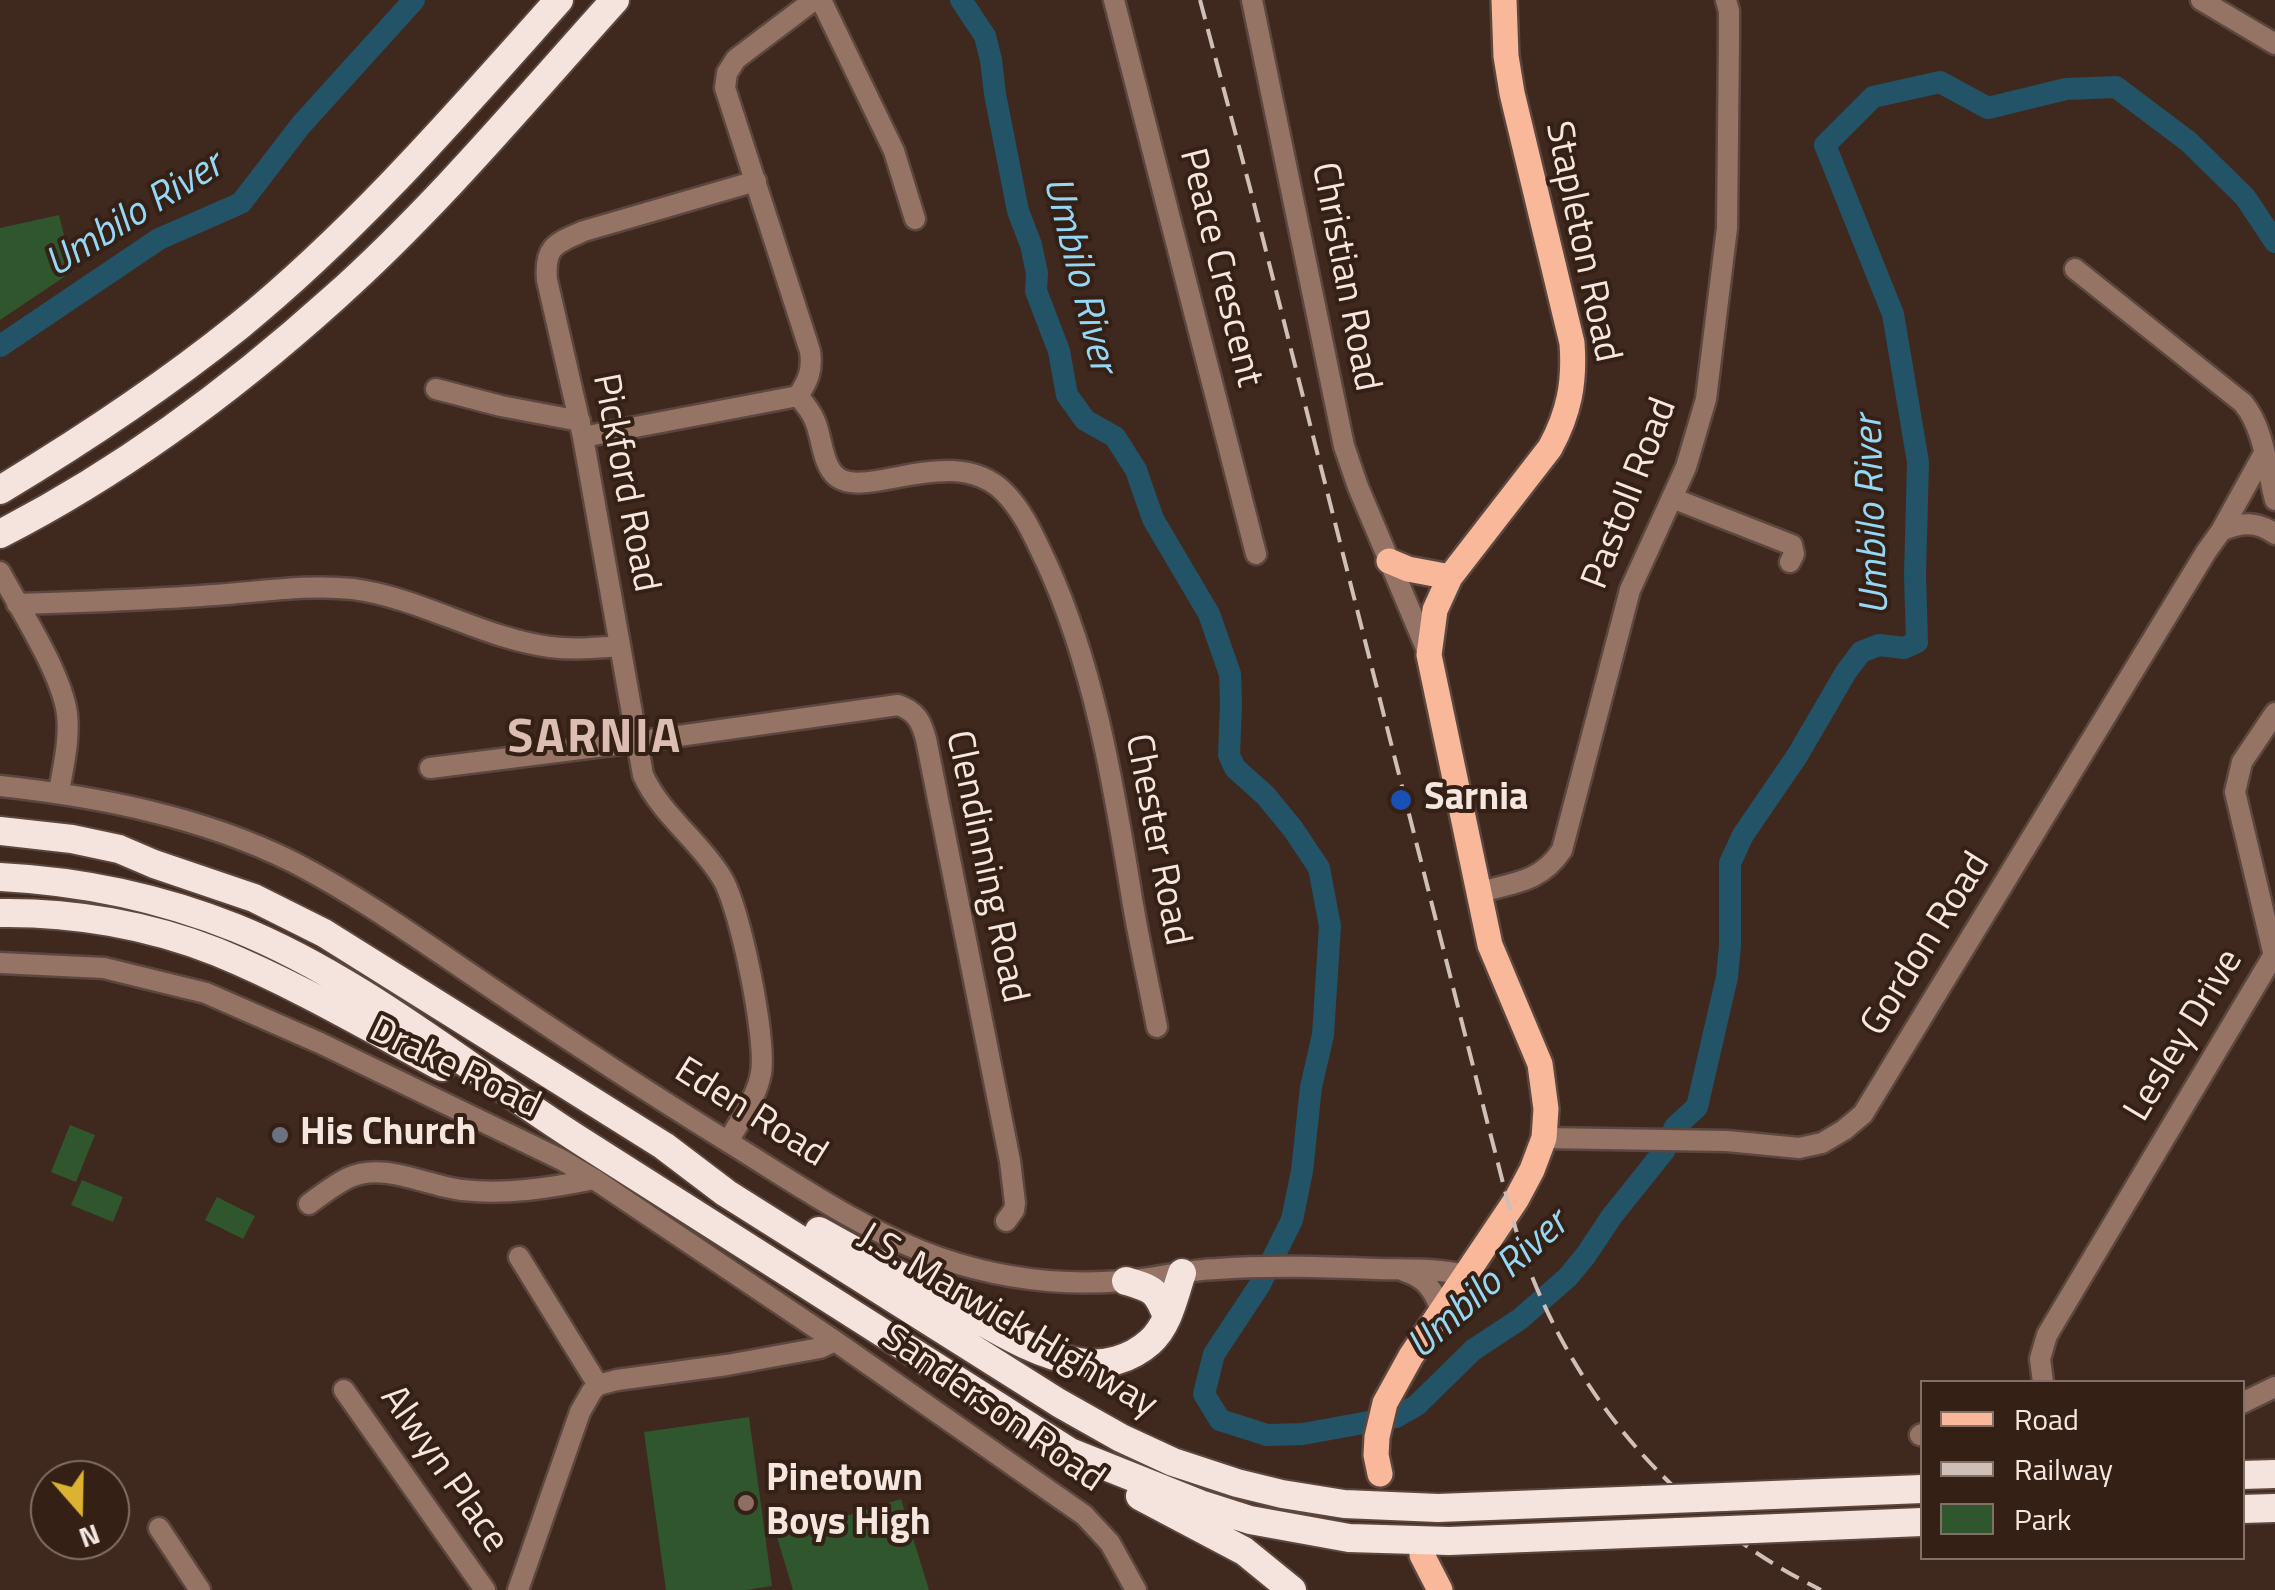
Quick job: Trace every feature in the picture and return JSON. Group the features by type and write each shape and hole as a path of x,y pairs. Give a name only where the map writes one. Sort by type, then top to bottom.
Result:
{"highway":[{"path":"0,490 163,385 255,312 381,195 559,0"},
{"path":"0,534 94,480 188,417 336,297 408,226 615,0"},
{"path":"0,831 119,849 154,864"},
{"path":"0,846 154,864"},
{"name":"J.S. Marwick Highway","path":"154,864 254,898 324,933 664,1146 726,1193 1059,1404 1173,1462 1282,1494 1344,1504 1438,1508 1920,1489"},
{"path":"0,877 50,881 147,899 238,929 363,995 564,1130"},
{"path":"0,913 125,925 215,952 292,986 564,1130"},
{"name":"J.S. Marwick Highway","path":"564,1130 1070,1452 1250,1520 1349,1538 1449,1540 1920,1522"},
{"path":"664,1146 1014,1339 1080,1363 1116,1361 1154,1340 1167,1318 1182,1273"},
{"path":"1126,1281 1151,1288 1167,1318"},
{"path":"1070,1452 1130,1491 1244,1551 1292,1590"},
{"path":"2245,1475 2275,1474"},
{"path":"2245,1509 2275,1508"}],"main road":[{"name":"Stapleton Road","path":"1380,1474 1377,1436 1385,1403 1464,1275 1516,1200 1544,1138 1546,1109 1540,1064 1490,945 1429,655 1435,610 1450,576 1550,448 1570,406 1574,373 1570,334 1512,93 1504,0"},
{"path":"1389,562 1450,576"},
{"path":"1422,1555 1440,1590"}],"street":[{"path":"436,388 581,429 798,396 808,381 810,351 724,88 736,59 818,0 894,151 915,219"},
{"name":"Peace Crescent","path":"1114,0 1256,554"},
{"name":"Christian Road","path":"1252,0 1340,431 1358,487 1429,655"},
{"name":"Pastoll Road","path":"1479,892 1540,874 1562,850 1626,601 1686,467 1706,400 1725,245 1729,40 1726,0"},
{"path":"2201,0 2275,44"},
{"name":"Pickford Road","path":"728,1142 758,1082 763,1050 737,912 723,879 670,816 648,784 639,760 581,429 546,265 549,251 558,242 584,231 756,181"},
{"path":"2075,270 2250,412 2275,500"},
{"name":"Chester Road","path":"798,396 816,423 832,472 847,482 954,471 986,480 1003,491 1032,530 1065,604 1086,667 1157,1027"},
{"name":"Gordon Road","path":"1544,1138 1690,1140 1799,1148 1822,1144 1864,1114 2264,455"},
{"path":"1672,498 1792,545 1794,554 1790,562"},
{"path":"2221,531 2247,523 2259,524 2275,534"},
{"path":"8,588 142,600 305,588 358,590 548,647 619,646"},
{"path":"8,588 51,668 66,710 68,729 59,792"},
{"name":"Clendinning Road","path":"430,768 898,705 916,714 926,739 1010,1162 1015,1204 1006,1221"},
{"name":"Lesley Drive","path":"2039,1380 2046,1335 2274,954 2269,911 2235,792 2242,762 2275,713"},
{"name":"Eden Road","path":"0,786 106,800 183,820 292,862 361,901 728,1142 873,1228 941,1258 1045,1281 1126,1281 1244,1268 1310,1267 1442,1270 1464,1275"},
{"name":"Drake Road","path":"0,963 104,968 206,992 320,1043 594,1178 835,1342"},
{"path":"309,1204 350,1177 365,1173 390,1173 465,1190 533,1190 594,1178"},
{"path":"519,1256 598,1385"},
{"path":"1398,1269 1428,1283 1442,1311"},
{"path":"518,1590 580,1412 598,1385 727,1366 835,1342"},
{"name":"Sanderson Road","path":"835,1342 1084,1516 1110,1543 1136,1590"},
{"path":"2245,1402 2275,1387"},
{"name":"Alwyn Place","path":"344,1390 486,1590"},
{"path":"159,1528 200,1590"}],"green space":[{"path":"59,215 73,271 0,320 0,228"},
{"path":"70,1125 95,1135 76,1182 51,1172"},
{"path":"82,1180 123,1197 113,1222 71,1205"},
{"path":"217,1197 255,1216 243,1239 205,1220"},
{"path":"749,1417 772,1586 746,1590 666,1590 644,1432"},
{"path":"901,1499 929,1590 793,1590 777,1537"}],"waterway":[{"name":"Umbilo River","path":"0,346 159,239 241,203 301,125 414,0"},
{"name":"Umbilo River","path":"961,0 985,36 1018,211 1037,273 1036,291 1059,351 1067,395 1085,420 1115,437 1136,470 1153,519 1209,614 1230,674 1229,755 1235,768 1266,796 1319,868 1330,926 1323,1035 1311,1087 1292,1220 1259,1286 1214,1354 1204,1394 1220,1420 1267,1435 1303,1434 1396,1417 1417,1405 1473,1350 1520,1319 1568,1277 1664,1151 1675,1127 1697,1107 1727,977 1730,863 1743,835 1861,652 1879,645 1904,648 1917,642 1918,462 1893,314 1825,145 1873,97 1940,82 1988,108 2066,89 2116,87 2189,142 2245,197 2275,242"}],"railway":[{"path":"1200,0 1503,1183 1533,1279 1583,1376 1648,1461 1728,1533 1821,1590"}],"place":[{"name":"Sarnia","path":"1401,800"},
{"name":"His Church","path":"280,1135"},
{"name":"Pinetown Boys High","path":"746,1503"}],"district":[{"name":"SARNIA","path":"595,740"}]}
